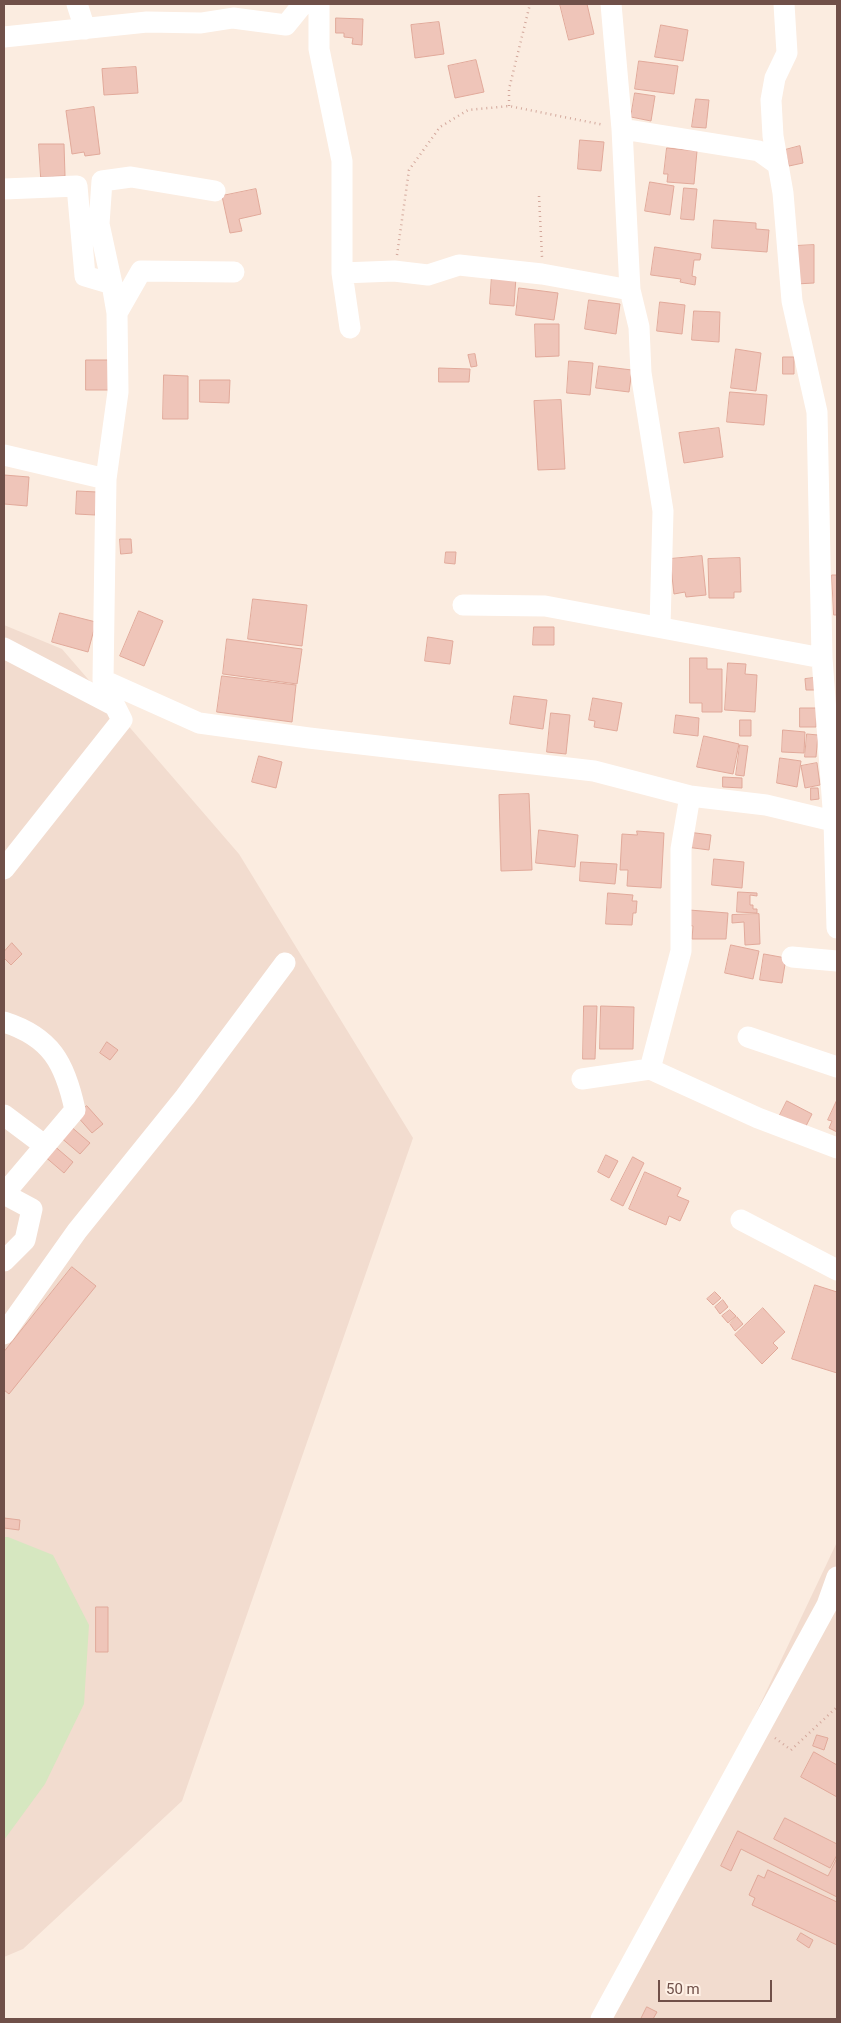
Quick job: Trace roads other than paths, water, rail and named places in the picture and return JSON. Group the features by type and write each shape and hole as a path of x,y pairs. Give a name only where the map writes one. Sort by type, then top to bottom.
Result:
{"street":[{"path":"77,4 85,29"},
{"path":"4,37 146,22 201,22 234,18 286,25 304,4"},
{"path":"318,4 319,49 342,161 342,273 350,328"},
{"path":"611,4 622,129 630,290 639,327 641,373 663,511 660,627"},
{"path":"784,4 787,53 775,78 772,100 777,164 783,193 792,301 817,412 822,658 836,822 837,928"},
{"path":"622,129 758,151 777,164"},
{"path":"215,191 131,176 102,181 99,224 117,313 118,392 106,478 103,680 199,723 310,738 594,771 690,796 766,805 836,822"},
{"path":"4,189 77,186 85,276 112,284"},
{"path":"342,273 394,271 428,275 459,265 542,274 630,290"},
{"path":"117,313 141,272 234,272"},
{"path":"4,455 106,478"},
{"path":"463,605 545,606 822,658"},
{"path":"4,648 115,706 122,720 4,869"},
{"path":"650,1069 681,951 681,849 690,796"},
{"path":"792,957 837,961"},
{"path":"4,1334 77,1231 185,1097 285,963"},
{"path":"4,1022 21,1028 42,1040 59,1063 70,1088 74,1110 4,1194 32,1209 25,1240 4,1261"},
{"path":"748,1037 837,1067"},
{"path":"582,1079 650,1069 758,1118 837,1148"},
{"path":"4,1115 44,1145"},
{"path":"741,1220 837,1270"},
{"path":"601,2019 827,1605 837,1577"}]}
